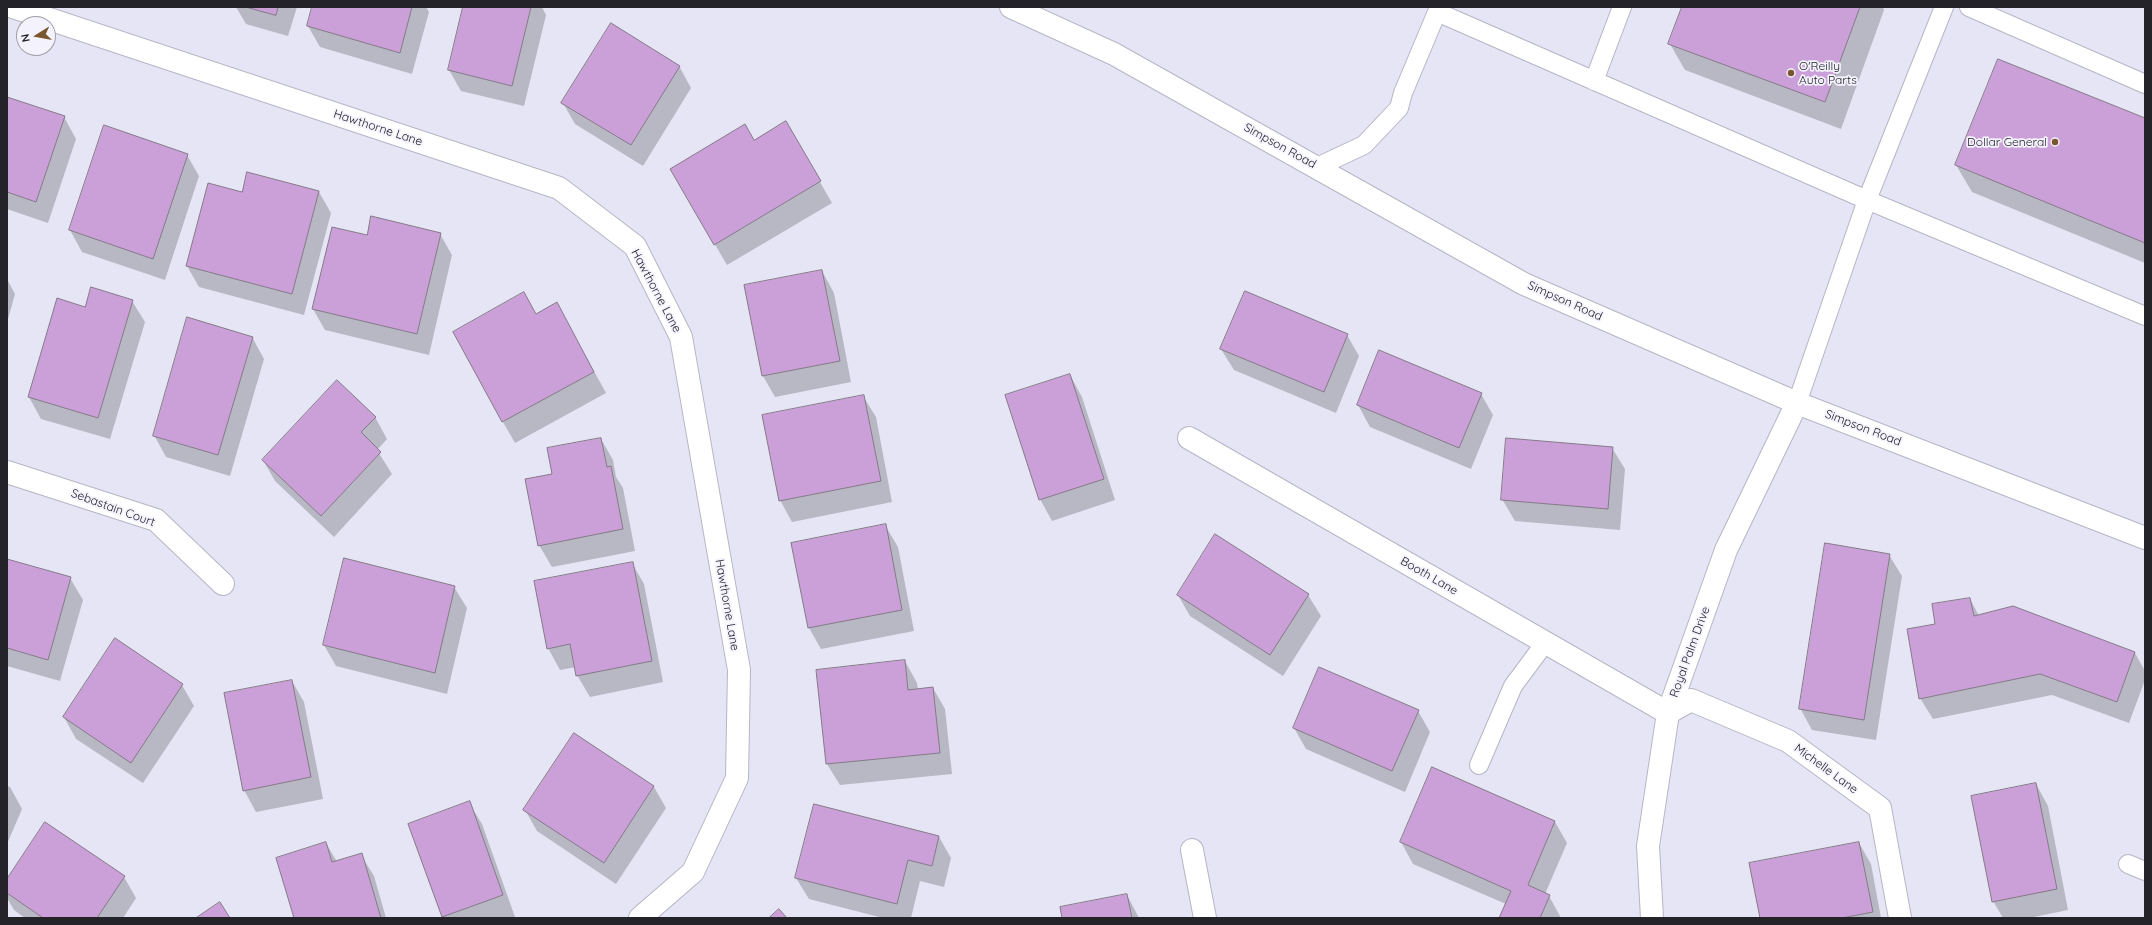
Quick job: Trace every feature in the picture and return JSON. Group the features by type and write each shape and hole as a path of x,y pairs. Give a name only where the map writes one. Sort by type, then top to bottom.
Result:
{"street":[{"name":"Hawthorne Lane","path":"13,7 559,188 635,246 680,337 739,670 737,778 693,872 640,918"},
{"name":"Simpson Road","path":"1011,7 1114,54 1317,166 1524,284 1797,403 2145,538"},
{"name":"Royal Palm Drive","path":"1652,918 1648,846 1668,713 1726,550 1797,403"},
{"name":"Booth Lane","path":"1190,438 1668,713"},
{"name":"Sebastain Court","path":"7,472 156,520 223,584"},
{"name":"Michelle Lane","path":"1668,713 1690,700 1788,741 1880,808 1900,918"},
{"path":"1192,850 1205,918"}],"lane":[{"path":"1594,81 1622,7"},
{"path":"1797,403 1867,200 1944,7"},
{"path":"1969,7 2145,84"},
{"path":"1317,166 1364,145 1399,108 1437,12 1867,200 2145,316"},
{"path":"1479,765 1513,686 1545,643"},
{"path":"2128,864 2145,871"}],"building":[{"path":"246,7 278,7 276,15"},
{"path":"312,7 412,7 400,53 307,26"},
{"path":"463,7 531,7 512,86 448,70"},
{"name":"O'Reilly Auto Parts","path":"1682,7 1860,7 1825,102 1668,44"},
{"path":"611,23 680,66 631,145 561,103"},
{"name":"Dollar General","path":"1998,59 2145,118 2145,243 1955,165"},
{"path":"7,97 65,116 36,202 7,192"},
{"path":"786,121 821,181 714,245 670,169 745,124 754,140"},
{"path":"104,125 188,154 153,259 69,230"},
{"path":"247,172 319,191 292,294 186,266 208,183 242,192"},
{"path":"371,216 441,233 417,334 312,309 332,227 367,235"},
{"path":"822,270 840,361 762,376 744,285"},
{"path":"91,287 133,300 98,418 28,397 57,298 85,307"},
{"path":"1245,291 1348,334 1324,392 1220,349"},
{"path":"524,292 536,314 557,302 594,372 502,422 453,332"},
{"path":"187,317 253,337 218,455 153,436"},
{"path":"1379,350 1482,393 1459,448 1357,405"},
{"path":"1070,374 1104,479 1039,500 1005,395"},
{"path":"337,380 376,417 361,432 381,452 321,516 262,460"},
{"path":"864,395 881,481 779,501 762,415"},
{"path":"601,438 607,467 611,466 623,529 538,546 525,479 552,474 547,448"},
{"path":"1506,438 1613,447 1608,509 1501,500"},
{"path":"886,524 902,610 808,628 791,543"},
{"path":"1215,534 1309,594 1270,655 1177,595"},
{"path":"1825,543 1890,554 1864,720 1799,709"},
{"path":"344,558 455,586 435,673 323,645"},
{"path":"7,559 71,577 48,660 7,648"},
{"path":"633,562 652,661 576,676 570,644 547,649 534,581"},
{"path":"1970,598 1974,616 2013,606 2135,652 2117,702 2040,674 1919,699 1907,629 1935,624 1932,604"},
{"path":"115,638 183,684 131,763 63,717"},
{"path":"905,660 908,690 933,687 940,753 826,764 816,670"},
{"path":"1319,667 1419,710 1392,771 1293,728"},
{"path":"292,680 311,777 243,791 224,693"},
{"path":"574,733 654,786 604,863 523,810"},
{"path":"1432,767 1555,821 1528,885 1550,895 1540,918 1499,918 1511,891 1400,842"},
{"path":"2036,783 2057,889 1992,902 1971,796"},
{"path":"470,801 503,895 442,917 408,824"},
{"path":"814,804 939,836 932,866 908,860 897,904 795,878"},
{"path":"45,822 125,876 97,918 43,918 7,893 7,879"},
{"path":"326,842 332,862 362,853 381,918 294,918 276,858"},
{"path":"1859,842 1873,912 1842,918 1760,918 1749,863"},
{"path":"1127,894 1132,918 1062,918 1060,907"},
{"path":"220,902 230,918 196,918"},
{"path":"779,909 787,918 769,918"}],"place":[{"name":"O'Reilly Auto Parts","path":"1791,73"},
{"name":"Dollar General","path":"2055,142"}]}
